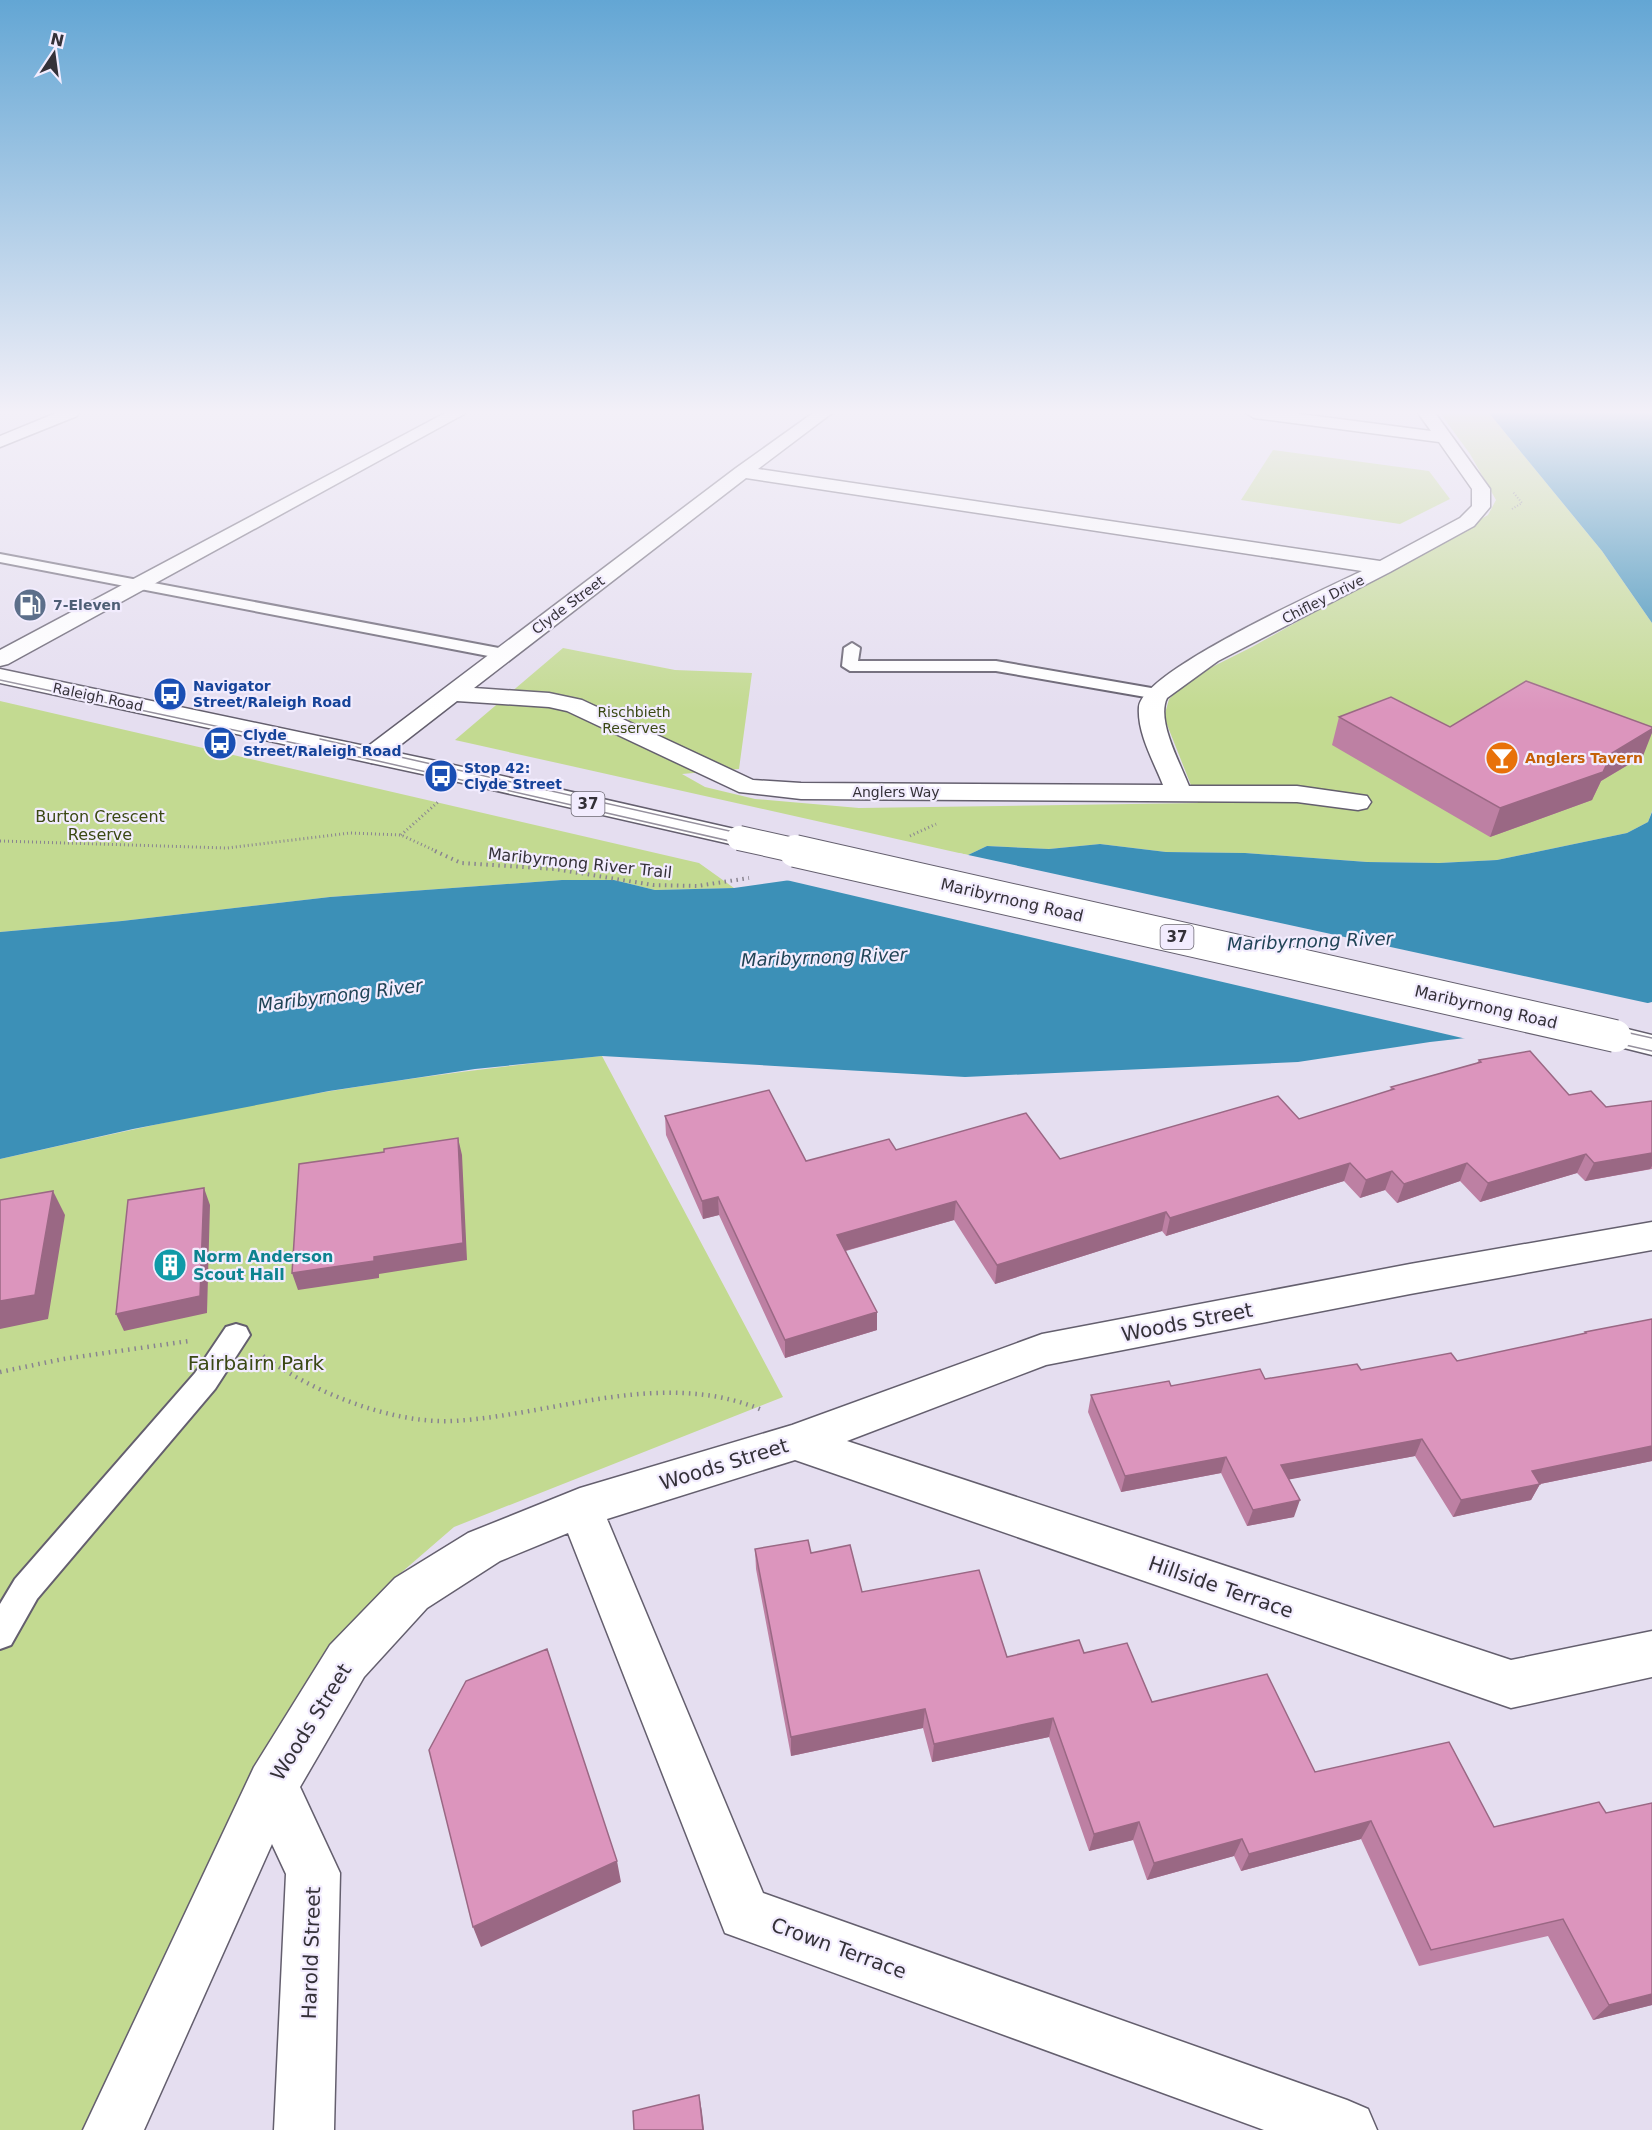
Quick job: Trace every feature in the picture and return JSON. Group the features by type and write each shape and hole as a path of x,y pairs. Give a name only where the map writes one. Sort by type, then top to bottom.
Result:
{"street":[{"path":"0,658 273,512"},
{"name":"Clyde Street","path":"372,755 689,512"},
{"path":"1012,512 1383,568"},
{"name":"Chifley Drive","path":"1157,694 1210,656 1383,568 1467,522 1475,512"},
{"name":"Raleigh Road","path":"0,676 372,755"},
{"name":"Anglers Way","path":"453,694 549,700 574,705 748,787 801,791 1297,794 1358,802"},
{"path":"1157,694 1151,706 1155,732 1179,792"},
{"name":"Maribyrnong Road","path":"372,755 1652,1045"},
{"name":"Woods Street","path":"113,2130 272,1785 347,1661 411,1593 484,1548 580,1508 795,1442 1042,1350 1410,1279 1652,1236"},
{"name":"Hillside Terrace","path":"795,1442 1511,1684 1652,1654"},
{"name":"Crown Terrace","path":"580,1508 744,1914 1347,2130"},
{"name":"Harold Street","path":"272,1785 313,1873 304,2130"}],"lane":[{"path":"0,558 504,654"},
{"path":"852,648 850,666 996,666 1157,694"},
{"path":"0,1634 26,1589 205,1382 236,1335"}],"path":[{"path":"401,835 443,798"},
{"path":"905,838 939,823"},
{"name":"Maribyrnong River Trail","path":"0,841 227,848 350,833 401,835 461,862 555,869 653,885 697,886 751,877"},
{"path":"0,1372 63,1359 236,1335 282,1370 339,1398 388,1414 452,1421 656,1391 736,1399 762,1410 795,1442"}],"green space":[{"path":"1323,512 1423,512 1400,524"},
{"name":"Rischbieth Reserves","path":"1489,512 1570,512 1602,551 1652,623 1652,811 1648,822 1627,833 1497,860 1439,863 1367,862 1245,853 1166,852 1100,844 1049,849 987,846 968,855 455,740 563,648 675,670 752,673 739,769 682,774 705,787 755,799 859,808 1198,803 1164,717 1169,699 1194,676 1252,647"},
{"name":"Burton Crescent Reserve","path":"0,701 699,863 734,888 655,890 614,880 562,880 330,897 122,921 0,932"},
{"name":"Fairbairn Park","path":"602,1056 783,1397 454,1527 395,1578 315,1682 105,2130 0,2130 0,1159 289,1098 432,1076"}],"water":[{"path":"1570,512 1652,512 1652,623 1602,551"},
{"name":"Maribyrnong River","path":"1652,812 1652,1002 1545,1029 1430,1042 1298,1062 965,1077 602,1056 475,1069 329,1091 133,1129 0,1159 0,932 122,921 330,897 562,880 614,880 655,890 734,888 968,855 987,846 1049,849 1100,844 1166,852 1245,853 1367,862 1439,863 1497,860 1627,833 1648,822"}],"pier":[{"path":"959,853 1652,1005 1546,1032 1471,1040 782,879"}],"building":[{"path":"1526,681 1652,727 1652,729 1612,753 1603,772 1500,808 1339,717 1391,697 1450,727"},
{"path":"1530,1051 1569,1095 1591,1091 1606,1107 1652,1101 1652,1153 1594,1163 1586,1154 1488,1183 1467,1163 1404,1184 1392,1171 1366,1180 1350,1163 1170,1218 1166,1212 997,1265 956,1201 837,1235 877,1312 785,1340 718,1197 702,1201 665,1116 769,1090 806,1161 889,1139 896,1150 1026,1113 1060,1159 1278,1096 1299,1119 1394,1089 1391,1087 1481,1062 1479,1060"},
{"path":"458,1138 463,1243 374,1257 374,1261 292,1273 299,1164 384,1152 384,1149"},
{"name":"Norm Anderson Scout Hall","path":"204,1188 200,1296 116,1314 128,1200"},
{"path":"53,1191 35,1295 0,1301 0,1200"},
{"path":"1652,1319 1652,1446 1532,1471 1540,1484 1461,1500 1422,1439 1281,1465 1300,1500 1253,1510 1226,1457 1125,1476 1091,1395 1169,1381 1171,1386 1260,1369 1265,1379 1357,1364 1361,1370 1451,1353 1457,1361"},
{"path":"808,1540 811,1553 850,1545 862,1592 979,1570 1007,1657 1079,1640 1084,1653 1127,1643 1152,1702 1267,1674 1315,1772 1449,1742 1494,1827 1599,1802 1606,1813 1652,1803 1652,1994 1609,2005 1563,1919 1431,1950 1371,1821 1249,1854 1242,1839 1154,1863 1139,1822 1094,1834 1053,1718 934,1744 925,1709 791,1737 755,1549"},
{"path":"547,1649 617,1861 473,1927 429,1750 466,1681"},
{"path":"699,2095 703,2130 634,2130 633,2111"}],"tram line":[{"path":"0,680 378,761 1652,1051"},
{"path":"320,739 1652,1038"}],"place":[{"name":"7-Eleven","path":"30,605"},
{"name":"Navigator Street/Raleigh Road","path":"170,694"},
{"name":"Clyde Street/Raleigh Road","path":"220,743"},
{"name":"Anglers Tavern","path":"1502,758"},
{"name":"Stop 42: Clyde Street","path":"441,776"},
{"name":"Norm Anderson Scout Hall","path":"170,1265"}]}
